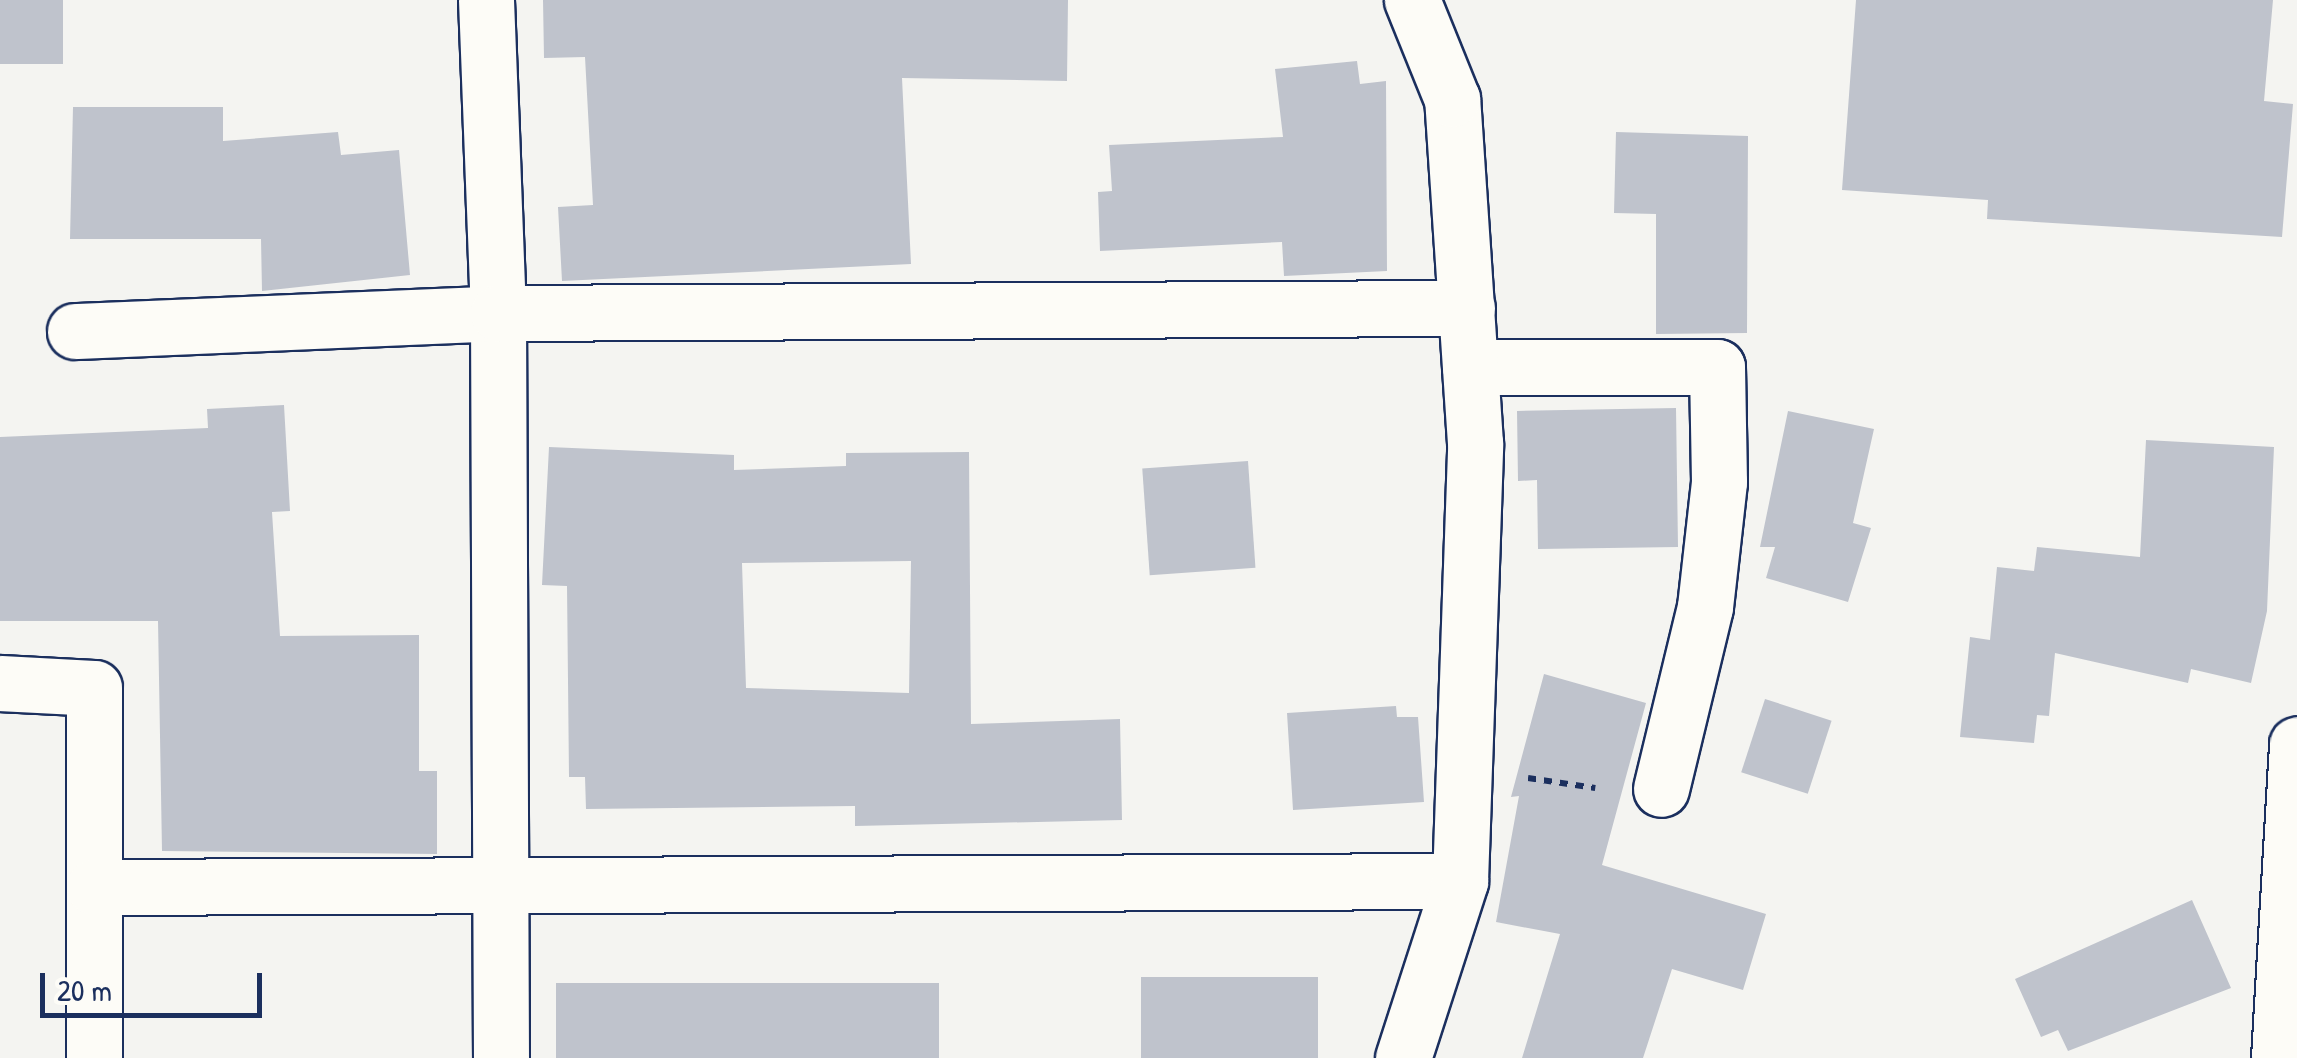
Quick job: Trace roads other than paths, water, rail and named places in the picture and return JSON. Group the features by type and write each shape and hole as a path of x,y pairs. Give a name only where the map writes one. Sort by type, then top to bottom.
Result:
{"street":[{"path":"486,0 498,313 501,1058"},
{"path":"1402,1058 1460,881 1470,367 1452,99 1412,0"},
{"path":"75,331 498,313 1467,308"},
{"path":"1470,367 1717,367 1719,482 1705,607 1661,789"},
{"path":"0,683 94,688 94,1058"},
{"path":"2279,1058 2297,745"},
{"path":"94,887 502,892 1460,881"}]}
